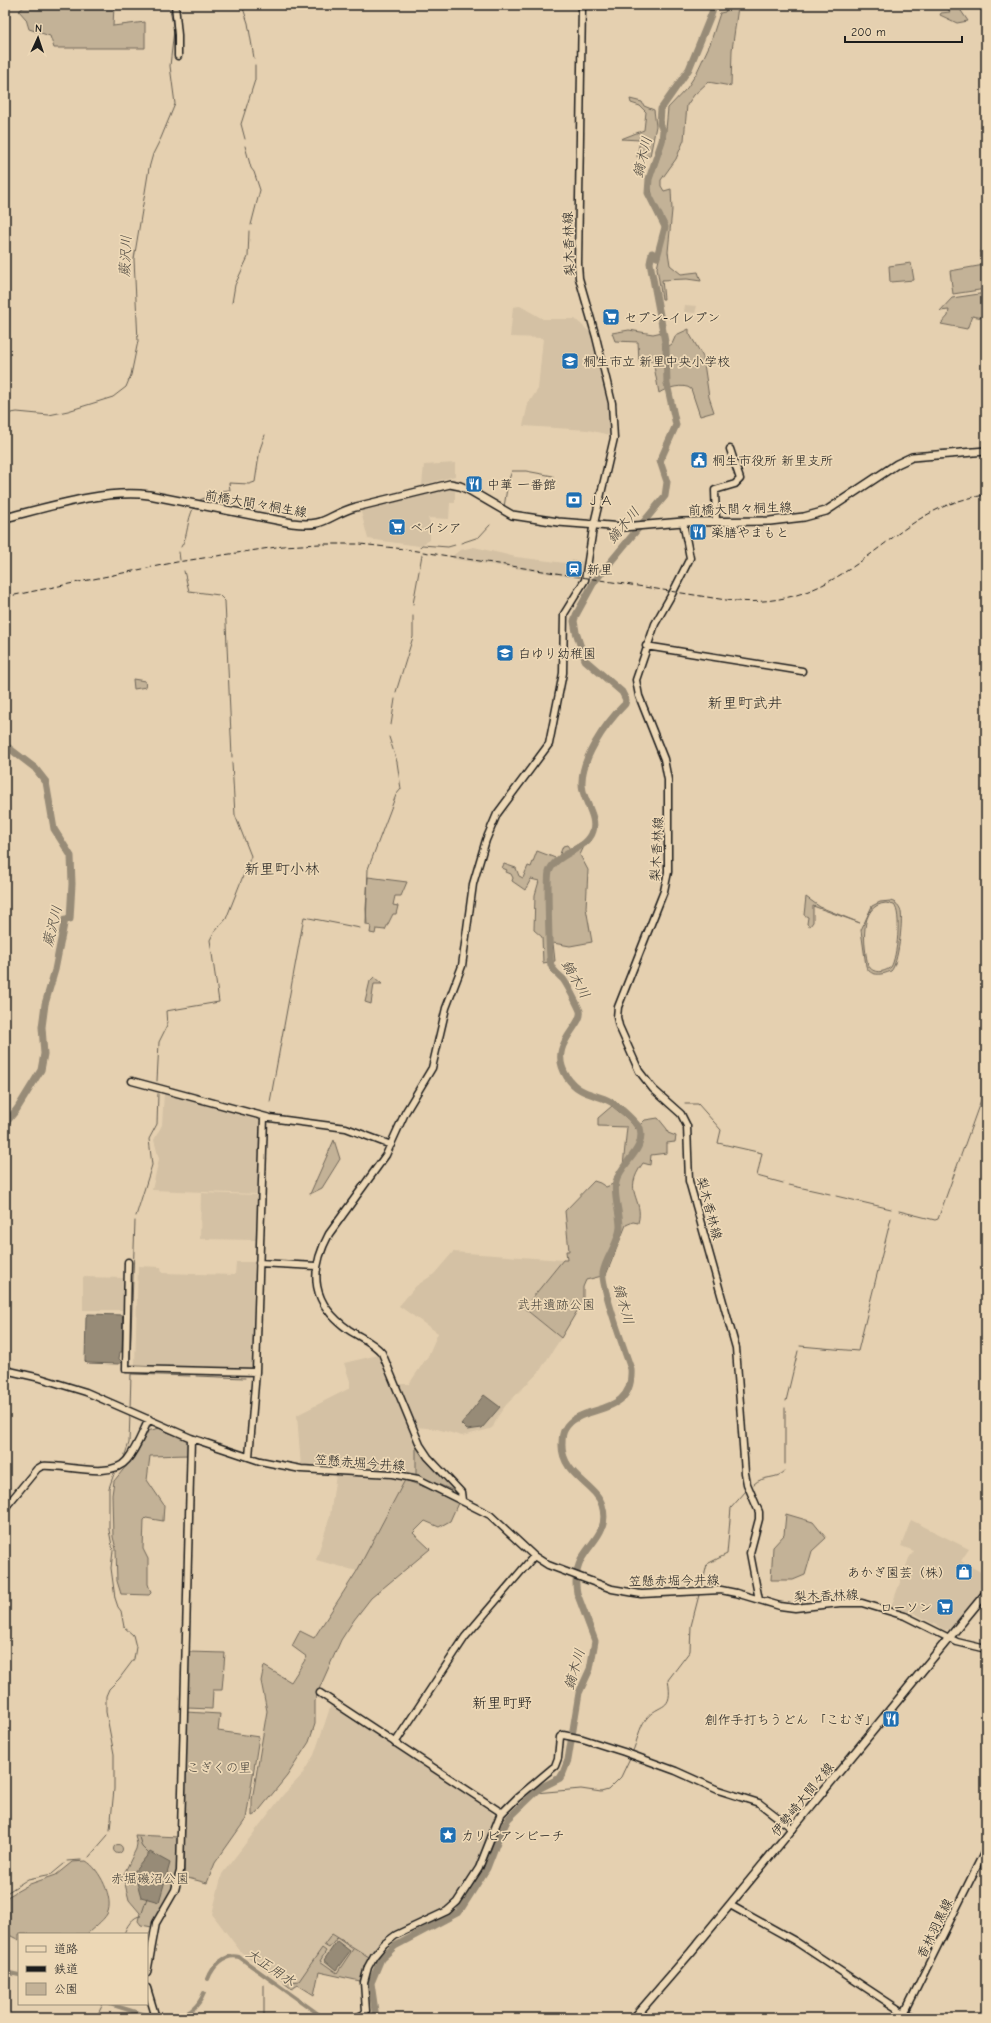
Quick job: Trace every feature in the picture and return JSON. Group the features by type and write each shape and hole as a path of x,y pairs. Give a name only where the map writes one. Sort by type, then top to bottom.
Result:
{"main road":[{"name":"前橋大間々桐生線","path":"5,518 79,501 120,494 144,495 292,523 311,525 323,522 356,506 442,485 454,485 469,490 512,515 594,525 635,526 684,522 770,521 813,515 833,507 892,467 909,458 923,455 986,451"},
{"name":"伊勢崎大間々線","path":"634,2018 730,1905 986,1593"}],"street":[{"path":"175,5 178,35 178,56"},
{"name":"梨木香林線","path":"316,1266 322,1248 330,1234 377,1169 391,1145 405,1113 430,1072 436,1058 446,1008 462,966 474,880 494,820 548,747 563,679 564,614 585,583 594,525 612,452 614,421 612,403 599,346 580,279 578,264 582,5"},
{"path":"716,522 715,490 735,484 740,479 730,449"},
{"name":"梨木香林線","path":"684,522 690,558 658,618 646,646 636,677 636,686 667,772 669,795 668,877 664,891 620,1002 617,1017 620,1028 642,1077 681,1114 687,1126 689,1180 736,1348 745,1473 759,1515 750,1553 759,1600 795,1608 840,1603 868,1604 915,1619 949,1637"},
{"path":"646,646 802,671"},
{"path":"132,1081 264,1117 346,1128 391,1145"},
{"path":"252,1458 264,1117"},
{"path":"128,1262 126,1368 256,1373"},
{"path":"259,1263 316,1266 316,1278 322,1303 345,1327 370,1342 382,1353 420,1445 428,1457 461,1492 462,1500"},
{"name":"笠懸赤堀今井線","path":"5,1370 80,1391 191,1438 277,1465 301,1469 405,1476 426,1482 498,1520 534,1556 548,1565 574,1576 625,1593 641,1594 716,1590 736,1592 759,1600"},
{"path":"5,1508 37,1469 42,1466 111,1469 120,1466 128,1459 136,1447 149,1419"},
{"path":"148,1967 156,1923 175,1890 180,1871 191,1438"},
{"path":"395,1743 465,1637 534,1556"},
{"path":"949,1637 964,1644 986,1649"},
{"path":"320,1693 502,1813"},
{"path":"356,2018 364,2014 366,2011 364,1982 368,1967 374,1956 382,1946 396,1935 447,1911 457,1902 479,1868 502,1813 524,1791 553,1768 558,1760 560,1737 575,1737 645,1759 728,1794 752,1800 765,1806 794,1827"},
{"name":"香林羽黒線","path":"903,2016 986,1848"},
{"path":"730,1905 795,1941 903,2016 917,2018"},
{"path":"148,1991 156,2017"}],"shaded area":[{"path":"685,305 697,306 695,313 684,312"},
{"name":"桐生市立 新里中央小学校","path":"520,306 543,319 575,319 592,334 609,412 610,435 588,430 523,426 528,404 538,389 543,338 510,337 513,307"},
{"path":"455,463 455,476 422,485 424,465"},
{"path":"449,487 455,489 455,503 450,503 449,519 428,518 432,527 430,532 430,540 419,546 368,539 360,508"},
{"path":"474,547 516,557 565,563 565,567 570,568 572,560 586,562 584,579 454,559 451,557 460,550"},
{"path":"164,1093 258,1120 260,1122 257,1194 152,1190 159,1159 154,1140 162,1125"},
{"path":"201,1193 257,1195 256,1240 200,1239"},
{"path":"453,1252 563,1260 524,1308 561,1338 539,1372 506,1405 498,1416 493,1427 490,1429 462,1436 437,1429 416,1427 408,1406 405,1413 416,1443 416,1475 409,1473 358,1470 359,1476 405,1480 357,1571 316,1560 330,1516 336,1475 357,1476 357,1470 301,1467 297,1415 350,1388 350,1381 344,1363 378,1355 398,1384 409,1384 428,1356 438,1333 399,1306 416,1286 434,1274"},
{"path":"236,1262 254,1262 252,1366 249,1368 135,1365 138,1266 161,1267 162,1273 235,1275"},
{"path":"83,1277 125,1278 124,1310 83,1310"},
{"path":"88,1314 122,1315 122,1352 120,1352 119,1359 122,1362 119,1364 87,1363 85,1361 86,1317"},
{"path":"484,1395 500,1407 482,1428 467,1430 461,1424"},
{"path":"911,1520 969,1549 961,1561 986,1575 986,1589 951,1629 945,1630 914,1613 891,1607 909,1558 914,1551 901,1546"},
{"path":"331,1705 455,1787 491,1812 495,1818 477,1864 453,1901 440,1910 393,1933 383,1940 366,1961 360,1981 319,1972 314,1995 298,1985 292,1989 241,1952 212,1914 222,1874 283,1795 301,1776 314,1755"},
{"path":"150,1852 170,1863 159,1902 141,1897 134,1872"},
{"path":"337,1941 350,1951 336,1970 324,1960"}],"green space":[{"path":"26,5 117,5 114,6 113,26 145,22 145,48 54,48 50,36 29,29 26,19 19,11"},
{"path":"729,5 738,5 732,50 731,86 708,82 694,95 687,105 684,140 676,159 661,180 661,186 664,191 671,189 672,210 668,252 670,265 681,274 698,272 701,281 687,279 662,280 664,299 662,299 657,268 667,225 653,199 650,184 665,140 668,108 687,88 696,74 710,44 720,13 725,12"},
{"path":"946,5 957,5 968,21 957,23 940,15 941,13 950,12"},
{"path":"630,99 642,102 644,106 654,110 656,126 650,156 637,157 640,140 621,139 644,130 646,112 640,106 631,103"},
{"path":"986,250 986,289 953,294 950,271 984,265 981,251"},
{"path":"911,263 914,280 890,282 889,266"},
{"path":"986,293 983,318 972,316 967,329 941,324 948,316 949,310 940,311 952,298"},
{"path":"689,329 689,333 703,357 709,397 714,412 700,416 691,389 680,386 666,389 659,393 653,361 639,361 638,342 615,341 612,333 629,330 653,334 662,332 663,350 672,344 676,335"},
{"path":"133,679 145,681 146,687 134,689"},
{"path":"585,840 586,842 580,855 588,870 586,908 592,942 570,946 553,943 555,961 543,963 542,937 534,930 535,895 539,881 531,879 525,890 512,881 513,878 511,874 502,868 504,864 516,868 519,876 523,878 528,866 531,867 537,851 558,859 563,846 567,845 570,849"},
{"path":"368,877 407,882 401,896 395,896 393,905 398,906 396,914 393,914 385,930 376,929 375,934 370,933 371,926 367,925 366,909"},
{"path":"806,897 820,907 860,923 813,906 813,922 810,926 807,924 808,917 804,915"},
{"path":"880,902 894,902 900,908 901,924 898,952 894,967 891,971 877,974 870,972 866,966 861,930 872,906","holes":["886,903 894,905 898,917 898,936 895,955 891,967 878,972 870,968 866,957 865,928 867,919 871,911 877,906"]},
{"path":"374,977 382,984 374,984 371,1004 365,1002 370,981"},
{"name":"武井遺跡公園","path":"612,1106 629,1120 636,1129 645,1120 658,1118 667,1129 668,1133 676,1136 675,1142 667,1143 667,1153 651,1155 650,1165 643,1163 637,1173 634,1182 634,1189 639,1207 638,1223 633,1222 626,1225 606,1275 586,1280 583,1287 583,1301 561,1338 524,1308 563,1260 567,1260 566,1251 569,1251 565,1211 594,1181 606,1187 613,1184 615,1176 623,1166 627,1127 598,1126 598,1118"},
{"path":"334,1140 340,1159 322,1188 310,1194"},
{"path":"160,1428 164,1431 188,1439 189,1455 150,1456 147,1480 164,1505 163,1521 146,1518 144,1520 143,1549 148,1559 148,1584 151,1593 149,1595 121,1594 117,1581 116,1549 113,1537 112,1495 114,1481 127,1465 147,1431"},
{"path":"416,1443 429,1463 457,1492 416,1475"},
{"path":"405,1480 427,1488 458,1503 450,1521 439,1527 425,1521 413,1533 430,1549 371,1598 354,1620 341,1640 320,1687 315,1701 315,1724 309,1742 287,1776 256,1814 252,1816 252,1800 267,1711 261,1681 264,1666 291,1682 307,1657 292,1646 300,1631 314,1638 357,1571"},
{"path":"786,1514 813,1522 826,1538 812,1551 805,1575 793,1580 771,1580 773,1547 784,1535"},
{"path":"188,1652 225,1653 222,1690 213,1690 212,1709 187,1708"},
{"name":"こぎくの里","path":"186,1712 220,1714 218,1731 259,1737 246,1819 215,1863 207,1883 184,1877"},
{"name":"赤堀磯沼公園","path":"135,1835 178,1837 178,1864 174,1885 152,1927 141,1925 138,1921 140,1913 129,1900 123,1876 136,1849 137,1844"},
{"path":"116,1845 120,1845 122,1849 120,1853 116,1853 114,1851 114,1847"},
{"path":"86,1861 96,1870 104,1884 109,1900 109,1908 105,1917 88,1933 18,1933 18,1940 5,1933 5,1905 7,1897 30,1884 56,1875 72,1862"},
{"path":"332,1934 369,1957 360,1981 319,1972 314,1995 298,1985 292,1989 284,1983 299,1981 322,1948 326,1951 320,1961 337,1973 353,1949 337,1938 329,1948 324,1945"}],"waterway":[{"name":"蕨沢川","path":"5,414 17,412 49,415 68,411 113,397 126,387 131,375 138,341 134,259 149,168 153,154 175,104 170,66 174,30 169,5"},
{"path":"242,5 248,23 254,58"},
{"name":"鏑木川","path":"376,2018 371,1983 381,1959 395,1946 459,1912 487,1868 508,1819 540,1788 560,1778 563,1773 568,1760 579,1693 590,1669 595,1641 577,1593 576,1581 581,1560 602,1529 604,1514 599,1498 567,1464 563,1455 562,1438 564,1431 572,1421 582,1415 615,1403 624,1396 630,1385 631,1369 609,1305 603,1280 603,1273 617,1239 620,1227 615,1193 616,1182 623,1168 636,1150 641,1136 640,1128 623,1110 605,1099 577,1088 567,1077 562,1065 561,1055 563,1046 580,1017 580,1011 565,982 551,965 548,877 553,865 558,860 585,843 590,838 593,831 594,821 583,791 582,780 584,768 588,756 602,732 625,704 626,700 622,692 585,660 574,621 594,582 665,496 667,482 660,461 676,425 667,384 666,347 650,263 652,253 657,257 665,227 648,193 649,179 662,141 663,130 660,124 661,109 689,69 715,5"},
{"path":"245,139 241,124 255,80 255,65"},
{"path":"245,146 251,168 254,172 260,190 251,225"},
{"path":"232,303 235,285 248,257 249,231"},
{"path":"5,282 7,282 5,291"},
{"path":"198,501 219,491 230,490 229,483 249,484 255,482 260,449 265,435"},
{"path":"504,507 508,482 512,471 526,471 553,476"},
{"path":"181,547 184,542 191,512 194,507"},
{"path":"461,543 479,537 490,525"},
{"path":"420,547 422,545 448,547 455,545"},
{"path":"179,552 180,560"},
{"path":"413,604 422,555"},
{"path":"184,571 189,591 219,595 225,601 232,757"},
{"path":"396,692 413,637 413,616"},
{"path":"391,725 395,699"},
{"path":"366,924 368,869 396,795 401,789 397,762 389,737"},
{"name":"蕨沢川","path":"5,745 35,768 46,782 54,829 71,856 72,884 70,919 65,919 55,970 45,1004 42,1027 44,1054 41,1070 17,1109 5,1124"},
{"path":"157,1081 159,1042 167,1026 166,1011 219,1002 210,940 213,934 226,919 251,856 235,815 232,763"},
{"path":"270,1102 304,917 360,928"},
{"path":"899,1211 935,1220 938,1219 986,1086"},
{"path":"136,1216 152,1165 149,1139 157,1124 158,1094"},
{"path":"685,1104 698,1104 721,1130 718,1143 762,1153 757,1176 783,1183"},
{"path":"789,1185 830,1194"},
{"path":"836,1196 891,1209"},
{"path":"800,1346 858,1351 891,1218"},
{"path":"130,1362 135,1221"},
{"path":"786,1401 798,1351"},
{"path":"130,1409 131,1374 190,1376"},
{"path":"196,1376 245,1378"},
{"path":"785,1408 785,1464"},
{"path":"123,1460 129,1443 130,1414"},
{"path":"110,1830 114,1789 114,1754 106,1712 106,1696 109,1689 119,1679 134,1659 136,1647 133,1635 124,1627 121,1611 115,1598 111,1568 113,1551 109,1530 109,1488 115,1471"},
{"path":"754,1484 762,1479 778,1476 785,1471"},
{"path":"702,1586 707,1564 727,1554 731,1508 746,1491"},
{"path":"632,1753 646,1719 656,1710 664,1706 667,1702 669,1698 668,1680 690,1651 691,1626 699,1595"},
{"path":"535,1793 581,1789 601,1792 608,1790 621,1777 630,1758"},
{"path":"89,1857 108,1835"},
{"path":"139,1837 142,1847 149,1854"},
{"path":"67,1861 81,1860"},
{"path":"5,1894 28,1879 52,1874 64,1864"},
{"path":"124,1933 128,1925 135,1918 141,1916 147,1898"},
{"name":"大正用水","path":"208,1979 216,1965 224,1959 234,1956 239,1957 324,2018"},
{"name":"大正用水","path":"5,1972 18,1975"},
{"path":"264,1985 264,2018"},
{"name":"大正用水","path":"172,2018 183,2015 192,2010 199,2003 204,1993"},
{"path":"96,2018 102,2005"},
{"name":"大正用水","path":"113,2005 154,2018"}],"railway":[{"path":"5,597 177,562 283,546 360,544 404,549 726,600 769,601 810,591 854,566 923,517 942,507 962,500 986,495"}],"place":[{"name":"セブン-イレブン","path":"611,317"},
{"name":"桐生市立 新里中央小学校","path":"570,361"},
{"name":"桐生市役所 新里支所","path":"699,460"},
{"name":"中華 一番館","path":"474,484"},
{"name":"ＪＡ","path":"574,500"},
{"name":"ベイシア","path":"397,527"},
{"name":"楽膳やまもと","path":"698,532"},
{"name":"新里","path":"574,569"},
{"name":"白ゆり幼稚園","path":"505,653"},
{"name":"あかぎ園芸（株）","path":"964,1572"},
{"name":"ローソン","path":"945,1607"},
{"name":"創作手打ちうどん 「こむぎ」","path":"891,1719"},
{"name":"カリビアンビーチ","path":"448,1835"}],"district":[{"name":"新里町武井","path":"745,703"},
{"name":"新里町小林","path":"282,869"},
{"name":"新里町野","path":"502,1703"}]}
